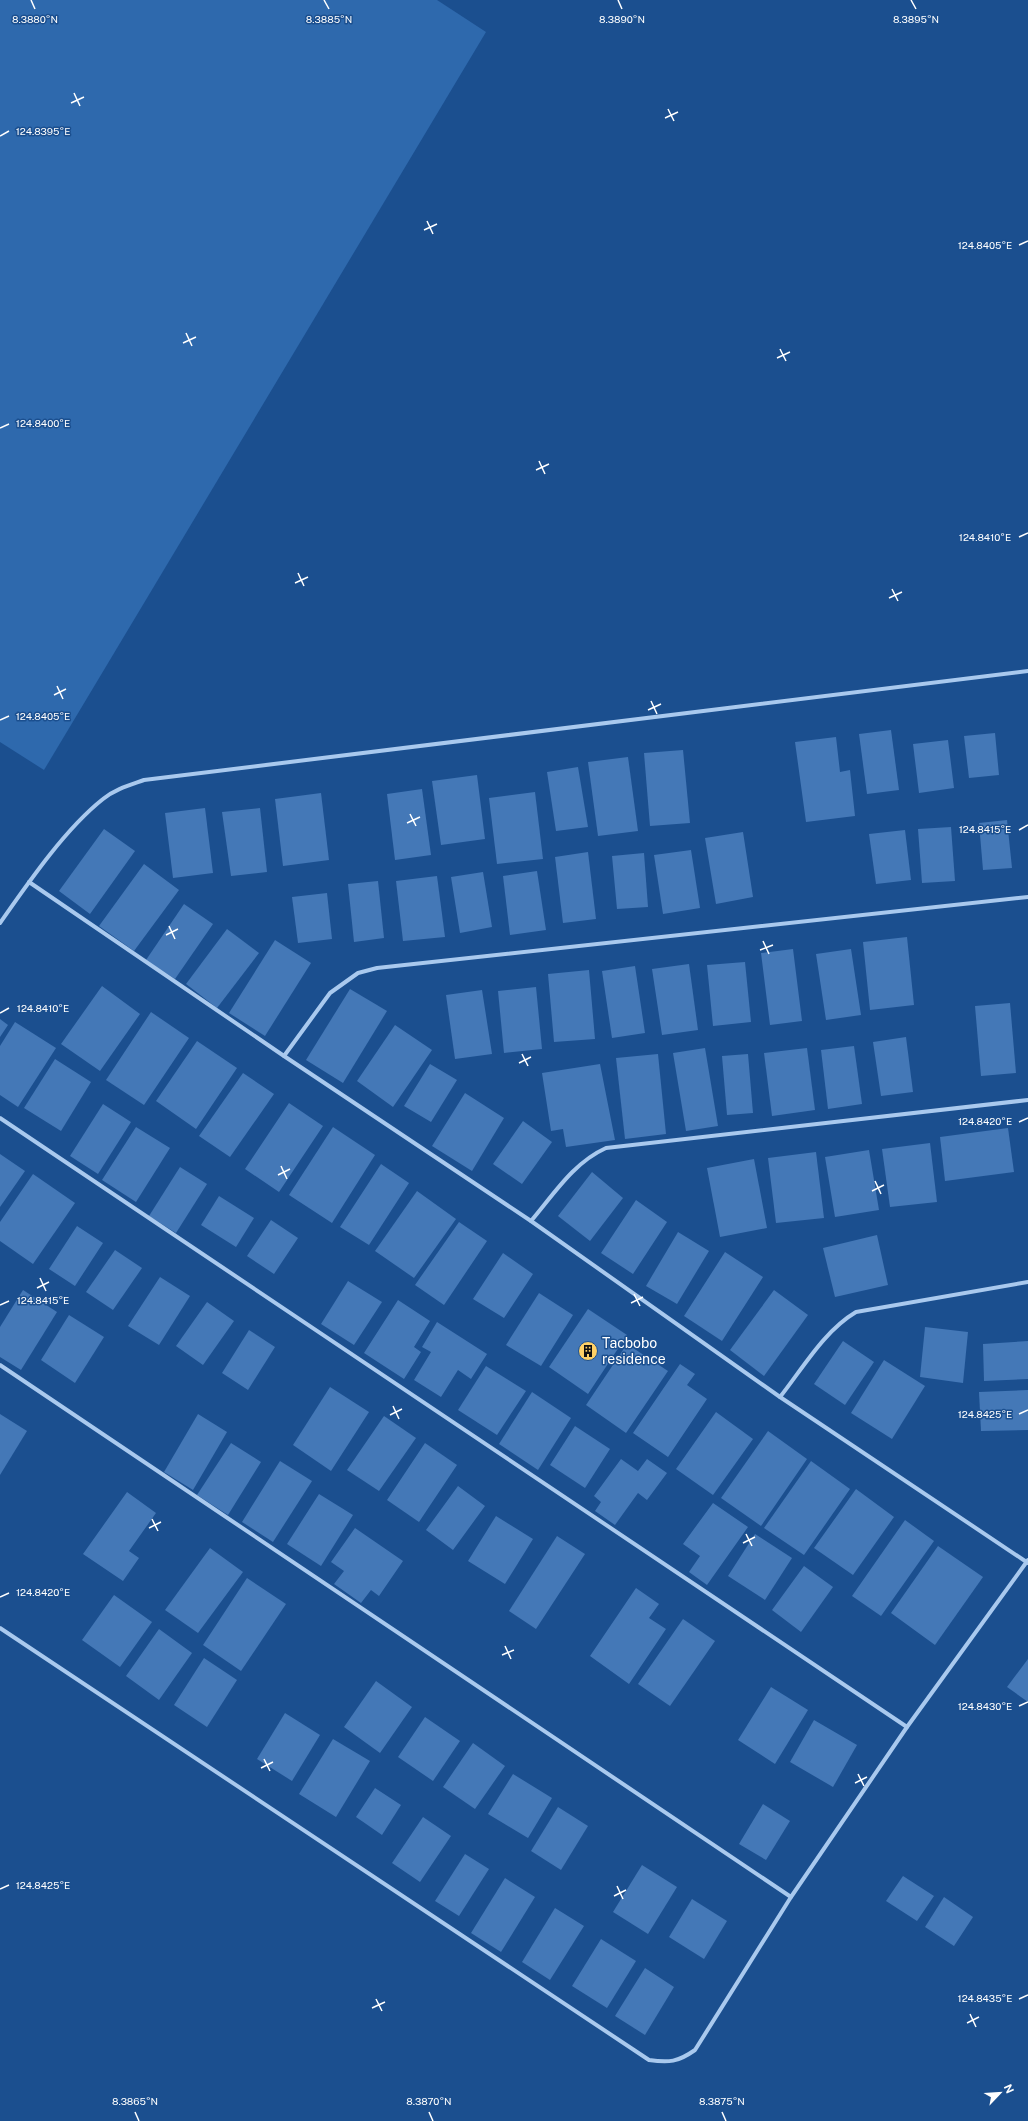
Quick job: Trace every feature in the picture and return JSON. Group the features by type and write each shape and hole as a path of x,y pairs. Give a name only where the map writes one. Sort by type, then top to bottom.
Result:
{"street":[{"path":"0,923 29,882 83,817 104,798 125,786 144,780 1028,670"},
{"path":"0,1628 649,2060 665,2063 682,2059 695,2050 790,1897 907,1727 1028,1562 780,1397 531,1221 284,1056 29,882"},
{"path":"284,1056 330,993 358,973 377,968 1028,897"},
{"path":"531,1221 575,1168 590,1155 606,1148 1028,1100"},
{"path":"0,1118 907,1727"},
{"path":"780,1397 832,1331 844,1319 856,1312 1028,1282"},
{"path":"0,1366 790,1897"}],"shaded area":[{"path":"0,0 437,0 486,32 44,770 0,742"}],"building":[{"path":"891,730 899,790 867,794 859,734"},
{"path":"995,733 999,775 969,778 964,736"},
{"path":"836,737 840,772 850,770 855,816 806,822 795,742"},
{"path":"948,740 954,788 919,793 913,744"},
{"path":"683,750 690,823 650,826 644,753"},
{"path":"628,757 638,831 598,836 588,762"},
{"path":"578,767 588,827 556,831 547,772"},
{"path":"477,775 485,839 441,845 432,781"},
{"path":"422,789 431,855 395,860 387,794"},
{"path":"535,792 543,859 497,864 489,798"},
{"path":"321,793 329,860 283,866 275,799"},
{"path":"205,808 213,873 173,878 165,813"},
{"path":"260,808 267,872 231,876 222,812"},
{"path":"1007,820 1012,868 983,870 979,823"},
{"path":"951,827 955,881 922,883 918,829"},
{"path":"104,829 135,851 90,914 59,891"},
{"path":"905,830 911,880 876,884 869,834"},
{"path":"743,832 753,897 716,904 705,838"},
{"path":"691,850 700,908 663,914 654,855"},
{"path":"588,852 596,919 563,923 555,857"},
{"path":"644,853 648,907 617,909 612,856"},
{"path":"144,864 179,890 134,951 99,926"},
{"path":"537,871 546,930 510,935 503,876"},
{"path":"483,872 492,927 460,933 451,877"},
{"path":"437,876 445,937 403,941 396,881"},
{"path":"378,881 384,938 354,942 348,884"},
{"path":"327,893 332,939 298,943 292,897"},
{"path":"184,904 213,924 175,979 146,960"},
{"path":"227,929 259,953 217,1008 186,984"},
{"path":"907,937 914,1005 870,1010 863,942"},
{"path":"275,940 311,963 265,1036 229,1013"},
{"path":"793,949 802,1021 770,1025 761,953"},
{"path":"851,949 861,1015 826,1020 816,954"},
{"path":"745,962 751,1022 713,1026 707,965"},
{"path":"689,964 698,1030 662,1035 652,969"},
{"path":"635,966 645,1033 612,1038 602,971"},
{"path":"589,970 595,1039 554,1042 548,974"},
{"path":"102,986 140,1014 100,1071 61,1044"},
{"path":"536,987 542,1049 504,1053 498,991"},
{"path":"350,989 387,1011 343,1083 306,1060"},
{"path":"482,990 492,1054 455,1059 446,995"},
{"path":"1010,1003 1016,1073 981,1076 975,1006"},
{"path":"151,1012 189,1038 144,1105 106,1080"},
{"path":"0,1019 8,1025 0,1037"},
{"path":"15,1022 56,1048 18,1107 0,1095 0,1046"},
{"path":"395,1025 432,1050 393,1107 357,1081"},
{"path":"906,1037 913,1092 881,1096 873,1042"},
{"path":"197,1041 237,1068 196,1129 156,1101"},
{"path":"854,1046 862,1104 828,1109 821,1050"},
{"path":"705,1048 718,1126 686,1131 673,1053"},
{"path":"807,1048 815,1110 772,1116 764,1053"},
{"path":"658,1054 666,1134 625,1139 616,1058"},
{"path":"748,1054 753,1113 727,1115 722,1056"},
{"path":"55,1059 91,1082 61,1131 24,1108"},
{"path":"430,1064 457,1080 431,1122 404,1106"},
{"path":"600,1064 615,1140 566,1147 563,1129 551,1131 542,1073"},
{"path":"243,1073 274,1094 230,1157 199,1136"},
{"path":"465,1093 504,1118 472,1171 432,1146"},
{"path":"289,1103 323,1126 279,1192 245,1169"},
{"path":"103,1104 131,1122 98,1174 70,1156"},
{"path":"523,1121 552,1142 522,1184 493,1164"},
{"path":"136,1127 170,1148 136,1202 102,1180"},
{"path":"333,1127 375,1155 332,1223 289,1195"},
{"path":"1008,1128 1014,1172 945,1181 940,1137"},
{"path":"930,1143 937,1202 890,1207 882,1149"},
{"path":"869,1150 879,1210 835,1217 825,1157"},
{"path":"816,1152 824,1218 776,1223 768,1158"},
{"path":"0,1154 25,1171 0,1207"},
{"path":"754,1159 767,1228 720,1237 707,1168"},
{"path":"381,1164 409,1183 369,1245 340,1227"},
{"path":"180,1167 207,1184 176,1233 149,1216"},
{"path":"592,1172 623,1198 590,1241 558,1216"},
{"path":"33,1174 75,1203 33,1264 0,1241 0,1222"},
{"path":"417,1191 456,1219 414,1278 375,1251"},
{"path":"219,1196 254,1218 236,1247 201,1225"},
{"path":"636,1200 667,1222 633,1274 601,1253"},
{"path":"271,1220 298,1238 274,1274 247,1256"},
{"path":"459,1222 487,1241 444,1305 415,1285"},
{"path":"77,1226 103,1243 75,1286 49,1269"},
{"path":"678,1232 709,1251 677,1304 646,1286"},
{"path":"877,1235 888,1285 835,1297 823,1248"},
{"path":"115,1250 142,1268 113,1310 86,1292"},
{"path":"725,1252 763,1277 722,1341 684,1316"},
{"path":"503,1253 533,1274 504,1318 473,1299"},
{"path":"160,1277 190,1296 159,1345 128,1326"},
{"path":"348,1281 382,1302 354,1345 321,1324"},
{"path":"23,1290 57,1312 21,1370 0,1357 0,1327"},
{"path":"774,1290 808,1315 764,1376 730,1350"},
{"path":"539,1293 573,1315 541,1366 506,1345"},
{"path":"398,1300 430,1321 414,1347 421,1352 404,1379 364,1353"},
{"path":"207,1302 234,1321 203,1365 176,1346"},
{"name":"Tacbobo residence","path":"588,1309 627,1335 588,1394 549,1367"},
{"path":"69,1315 104,1337 75,1383 41,1360"},
{"path":"437,1322 487,1354 471,1379 458,1370 441,1397 414,1380 431,1352 422,1347"},
{"path":"925,1327 968,1332 963,1383 920,1377"},
{"path":"249,1330 275,1347 248,1390 222,1373"},
{"path":"843,1341 874,1362 845,1405 814,1384"},
{"path":"1028,1341 1028,1379 984,1381 983,1344"},
{"path":"627,1344 668,1371 626,1433 586,1405"},
{"path":"884,1360 925,1386 892,1439 851,1413"},
{"path":"680,1364 695,1374 687,1385 707,1399 668,1457 633,1433"},
{"path":"486,1366 526,1391 497,1435 458,1410"},
{"path":"330,1387 369,1412 331,1471 293,1445"},
{"path":"1028,1390 1028,1430 981,1431 979,1392"},
{"path":"532,1392 571,1418 538,1470 499,1444"},
{"path":"716,1412 753,1439 713,1495 676,1469"},
{"path":"0,1414 27,1431 0,1475"},
{"path":"198,1414 227,1432 193,1490 164,1472"},
{"path":"384,1416 416,1438 379,1491 347,1470"},
{"path":"575,1426 610,1449 585,1488 550,1465"},
{"path":"768,1431 807,1459 761,1526 721,1498"},
{"path":"231,1443 261,1462 228,1515 197,1495"},
{"path":"425,1443 457,1465 419,1522 387,1500"},
{"path":"621,1459 638,1471 647,1459 667,1473 647,1500 638,1493 615,1525 595,1511 601,1502 594,1496"},
{"path":"280,1461 312,1481 273,1542 242,1522"},
{"path":"811,1461 850,1489 804,1555 764,1528"},
{"path":"458,1486 485,1506 453,1550 426,1530"},
{"path":"856,1489 894,1517 853,1575 814,1548"},
{"path":"127,1492 156,1513 129,1551 139,1558 123,1581 83,1554"},
{"path":"319,1494 353,1515 321,1566 287,1544"},
{"path":"713,1503 748,1527 707,1585 689,1572 700,1556 683,1544"},
{"path":"496,1516 533,1539 505,1584 468,1561"},
{"path":"905,1520 934,1541 881,1616 852,1596"},
{"path":"355,1528 403,1561 379,1596 371,1590 361,1603 334,1584 344,1571 331,1562"},
{"path":"755,1534 792,1558 765,1600 728,1576"},
{"path":"557,1536 585,1554 536,1629 509,1611"},
{"path":"938,1546 983,1577 935,1645 891,1613"},
{"path":"210,1548 243,1572 198,1633 165,1610"},
{"path":"804,1566 833,1587 801,1632 772,1610"},
{"path":"247,1578 286,1604 241,1671 203,1645"},
{"path":"636,1588 659,1604 649,1618 666,1629 629,1684 590,1656"},
{"path":"114,1595 152,1622 120,1667 82,1640"},
{"path":"683,1619 715,1641 670,1706 638,1684"},
{"path":"159,1629 192,1653 159,1700 126,1676"},
{"path":"204,1658 237,1680 207,1727 174,1705"},
{"path":"1028,1659 1028,1702 1007,1687"},
{"path":"376,1681 412,1707 380,1753 344,1727"},
{"path":"771,1687 808,1710 775,1764 738,1740"},
{"path":"285,1713 320,1735 292,1781 257,1759"},
{"path":"425,1717 460,1741 433,1781 398,1757"},
{"path":"814,1720 857,1745 833,1787 790,1762"},
{"path":"333,1739 370,1761 336,1817 299,1794"},
{"path":"473,1743 505,1766 475,1809 443,1787"},
{"path":"513,1774 552,1798 528,1838 488,1814"},
{"path":"375,1788 401,1805 382,1835 356,1817"},
{"path":"763,1804 790,1821 766,1860 739,1844"},
{"path":"558,1807 588,1826 561,1870 531,1851"},
{"path":"423,1817 451,1836 420,1882 392,1863"},
{"path":"465,1854 489,1869 459,1916 435,1901"},
{"path":"642,1865 677,1887 648,1934 613,1912"},
{"path":"903,1876 934,1896 917,1921 886,1901"},
{"path":"505,1878 535,1897 501,1952 471,1933"},
{"path":"944,1897 973,1917 954,1946 925,1927"},
{"path":"692,1899 727,1921 704,1959 669,1937"},
{"path":"555,1908 584,1926 550,1980 522,1962"},
{"path":"601,1939 636,1961 607,2008 572,1986"},
{"path":"645,1968 674,1987 645,2035 615,2016"}],"place":[{"name":"Tacbobo residence","path":"588,1351"}]}
